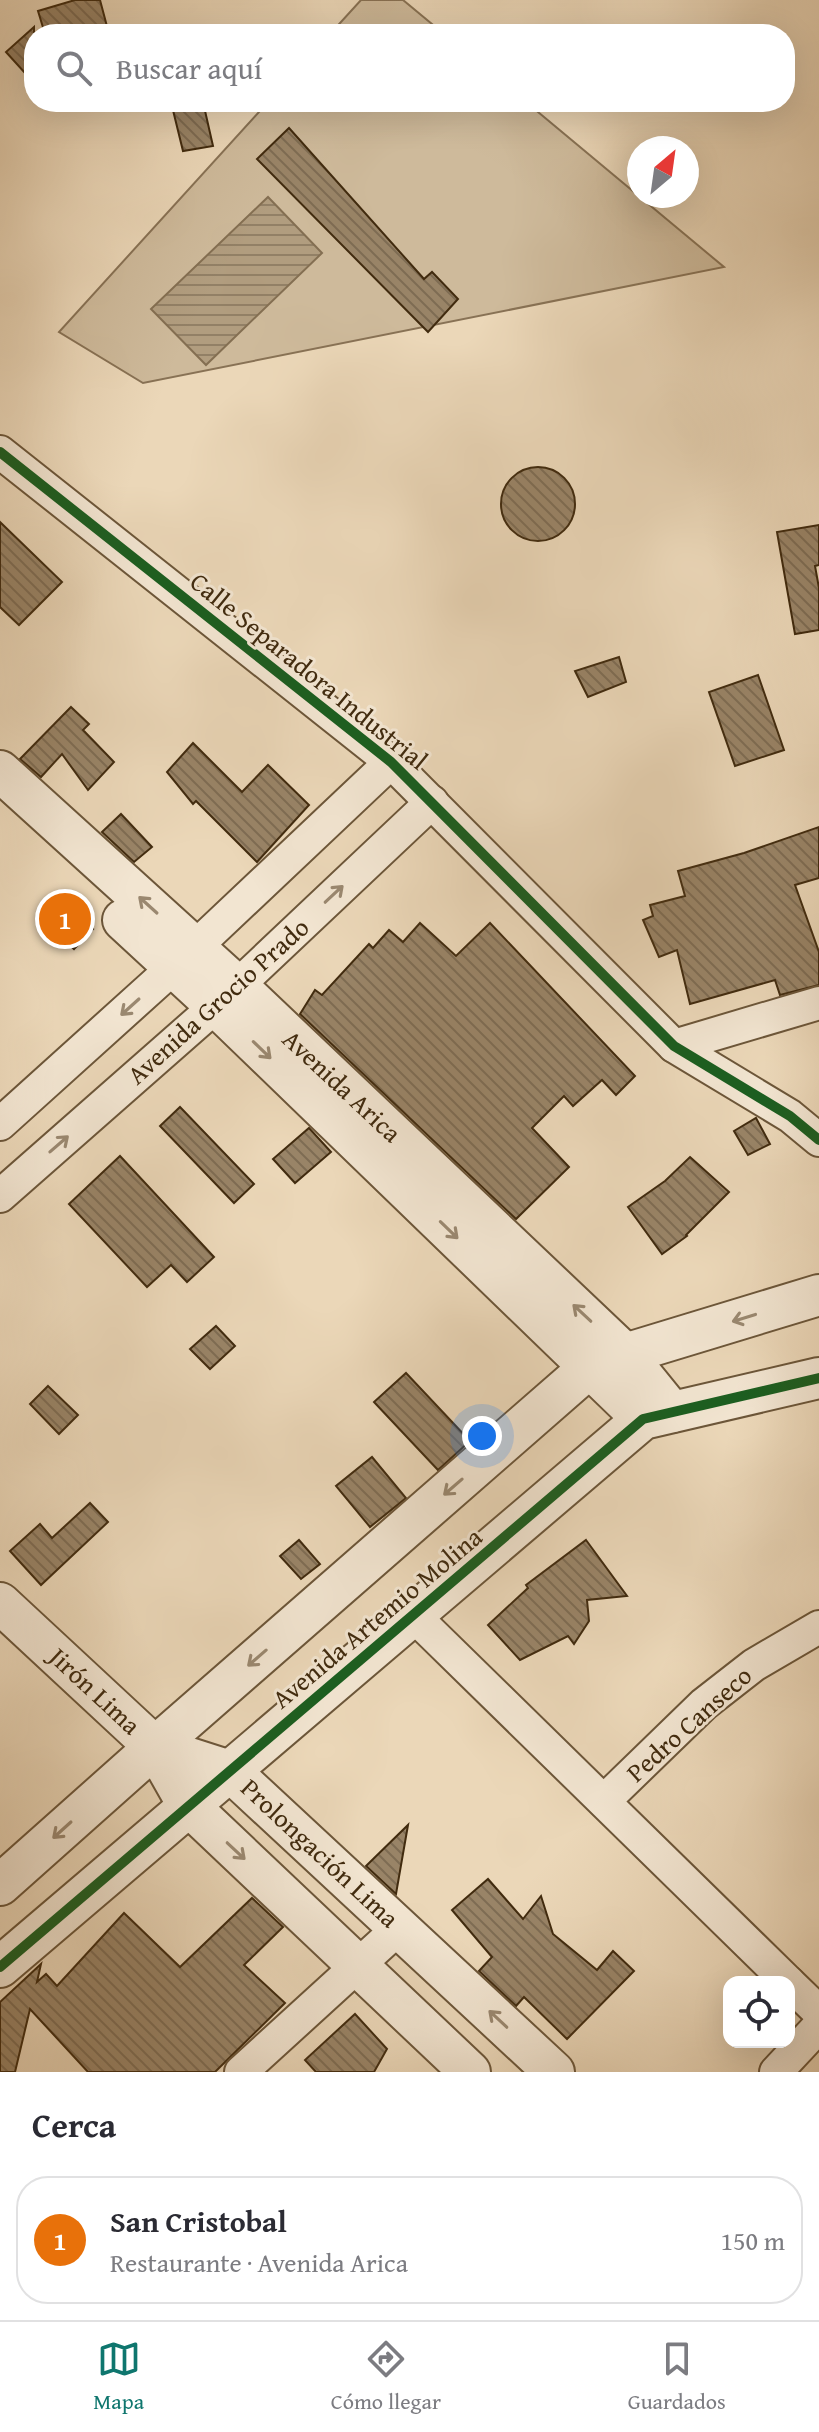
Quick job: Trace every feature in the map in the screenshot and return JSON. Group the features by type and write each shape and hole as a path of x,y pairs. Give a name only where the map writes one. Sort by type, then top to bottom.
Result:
{"street":[{"name":"Calle Separadora Industrial","path":"0,452 391,762 674,1046 790,1116 819,1140"},
{"name":"Avenida Grocio Prado","path":"0,1124 185,957 391,762"},
{"name":"Avenida Arica","path":"0,771 185,957 608,1361 657,1416"},
{"name":"Avenida Grocio Prado","path":"0,1196 227,996 432,802"},
{"name":"Avenida Arica","path":"0,806 185,957"},
{"path":"674,1046 819,1003"},
{"name":"Avenida Artemio Molina","path":"0,1885 155,1747 608,1361 819,1295"},
{"name":"Avenida Artemio Molina","path":"0,1967 188,1805 657,1416 819,1378"},
{"name":"Jirón Lima","path":"0,1603 155,1747"},
{"path":"414,1616 783,1976"},
{"name":"Pedro Canseco","path":"604,1801 704,1704 754,1665 819,1627"},
{"path":"155,1747 188,1805 470,2072"},
{"name":"Prolongación Lima","path":"155,1747 230,1771 554,2072"},
{"path":"241,2072 400,1927"},
{"path":"795,1988 819,2012"},
{"path":"776,2072 819,2026"}],"shaded area":[{"path":"361,0 403,0 432,24 339,24"},
{"path":"259,112 538,112 627,186 627,208 653,208 724,267 143,383 59,332"},
{"path":"268,197 322,253 206,365 151,309"}],"building":[{"path":"75,0 100,0 106,24 42,24 38,11"},
{"path":"24,36 24,72 6,52"},
{"path":"173,112 205,112 213,146 183,151"},
{"path":"289,128 424,279 432,272 458,299 428,332 257,159"},
{"path":"538,467 559,473 569,483 575,504 569,525 559,535 538,541 517,535 507,525 501,504 507,483 517,473"},
{"path":"0,522 62,582 19,625 0,607"},
{"path":"819,525 819,565 815,566 819,588 819,630 795,634 777,532"},
{"path":"619,657 626,682 588,697 575,671"},
{"path":"758,675 784,750 735,766 709,692"},
{"path":"71,707 89,724 83,730 114,762 88,790 62,754 41,777 20,759"},
{"path":"193,743 242,792 268,765 309,805 257,862 196,801 193,804 167,772"},
{"path":"121,814 152,847 134,862 102,832"},
{"path":"819,827 819,878 795,885 819,952 819,985 780,995 775,980 690,1004 677,950 659,957 643,920 653,916 650,905 685,896 678,871 744,853"},
{"path":"56,895 93,929 74,949 37,916"},
{"path":"420,923 456,956 490,923 635,1076 616,1095 602,1080 573,1106 564,1096 532,1128 569,1167 516,1219 300,1014 315,990 322,995 369,944 373,948 389,930 403,942"},
{"path":"180,1107 254,1184 234,1203 160,1126"},
{"path":"756,1118 770,1144 748,1155 734,1131"},
{"path":"309,1128 331,1152 295,1183 273,1159"},
{"path":"120,1156 214,1257 187,1282 171,1265 147,1287 69,1204"},
{"path":"690,1157 729,1192 687,1236 662,1254 628,1207 665,1181"},
{"path":"216,1326 235,1346 210,1369 190,1349"},
{"path":"406,1373 470,1441 438,1470 374,1402"},
{"path":"48,1386 78,1415 59,1434 30,1404"},
{"path":"372,1457 406,1498 370,1527 336,1486"},
{"path":"90,1503 108,1522 41,1585 10,1551 40,1524 52,1538"},
{"path":"299,1540 320,1564 301,1579 280,1556"},
{"path":"586,1540 627,1596 587,1600 589,1621 574,1644 568,1636 520,1660 488,1625 528,1588 526,1585"},
{"path":"408,1825 396,1894 366,1866"},
{"path":"488,1879 523,1919 541,1896 553,1934 597,1970 613,1951 634,1971 567,2039 524,1997 516,2006 479,1971 492,1957 452,1910"},
{"path":"252,1898 283,1927 244,1965 285,2003 215,2072 88,2072 30,2009 15,2072 0,2072 0,2002 41,1964 37,1982 46,1974 57,1986 124,1913 180,1967"},
{"path":"355,2014 387,2049 374,2072 316,2072 305,2060"}],"cycle path":[{"path":"0,452 391,762 674,1046 790,1116 819,1140"},
{"path":"0,1967 643,1419 819,1378"}],"place":[{"name":"San Cristobal","path":"65,919"}]}
